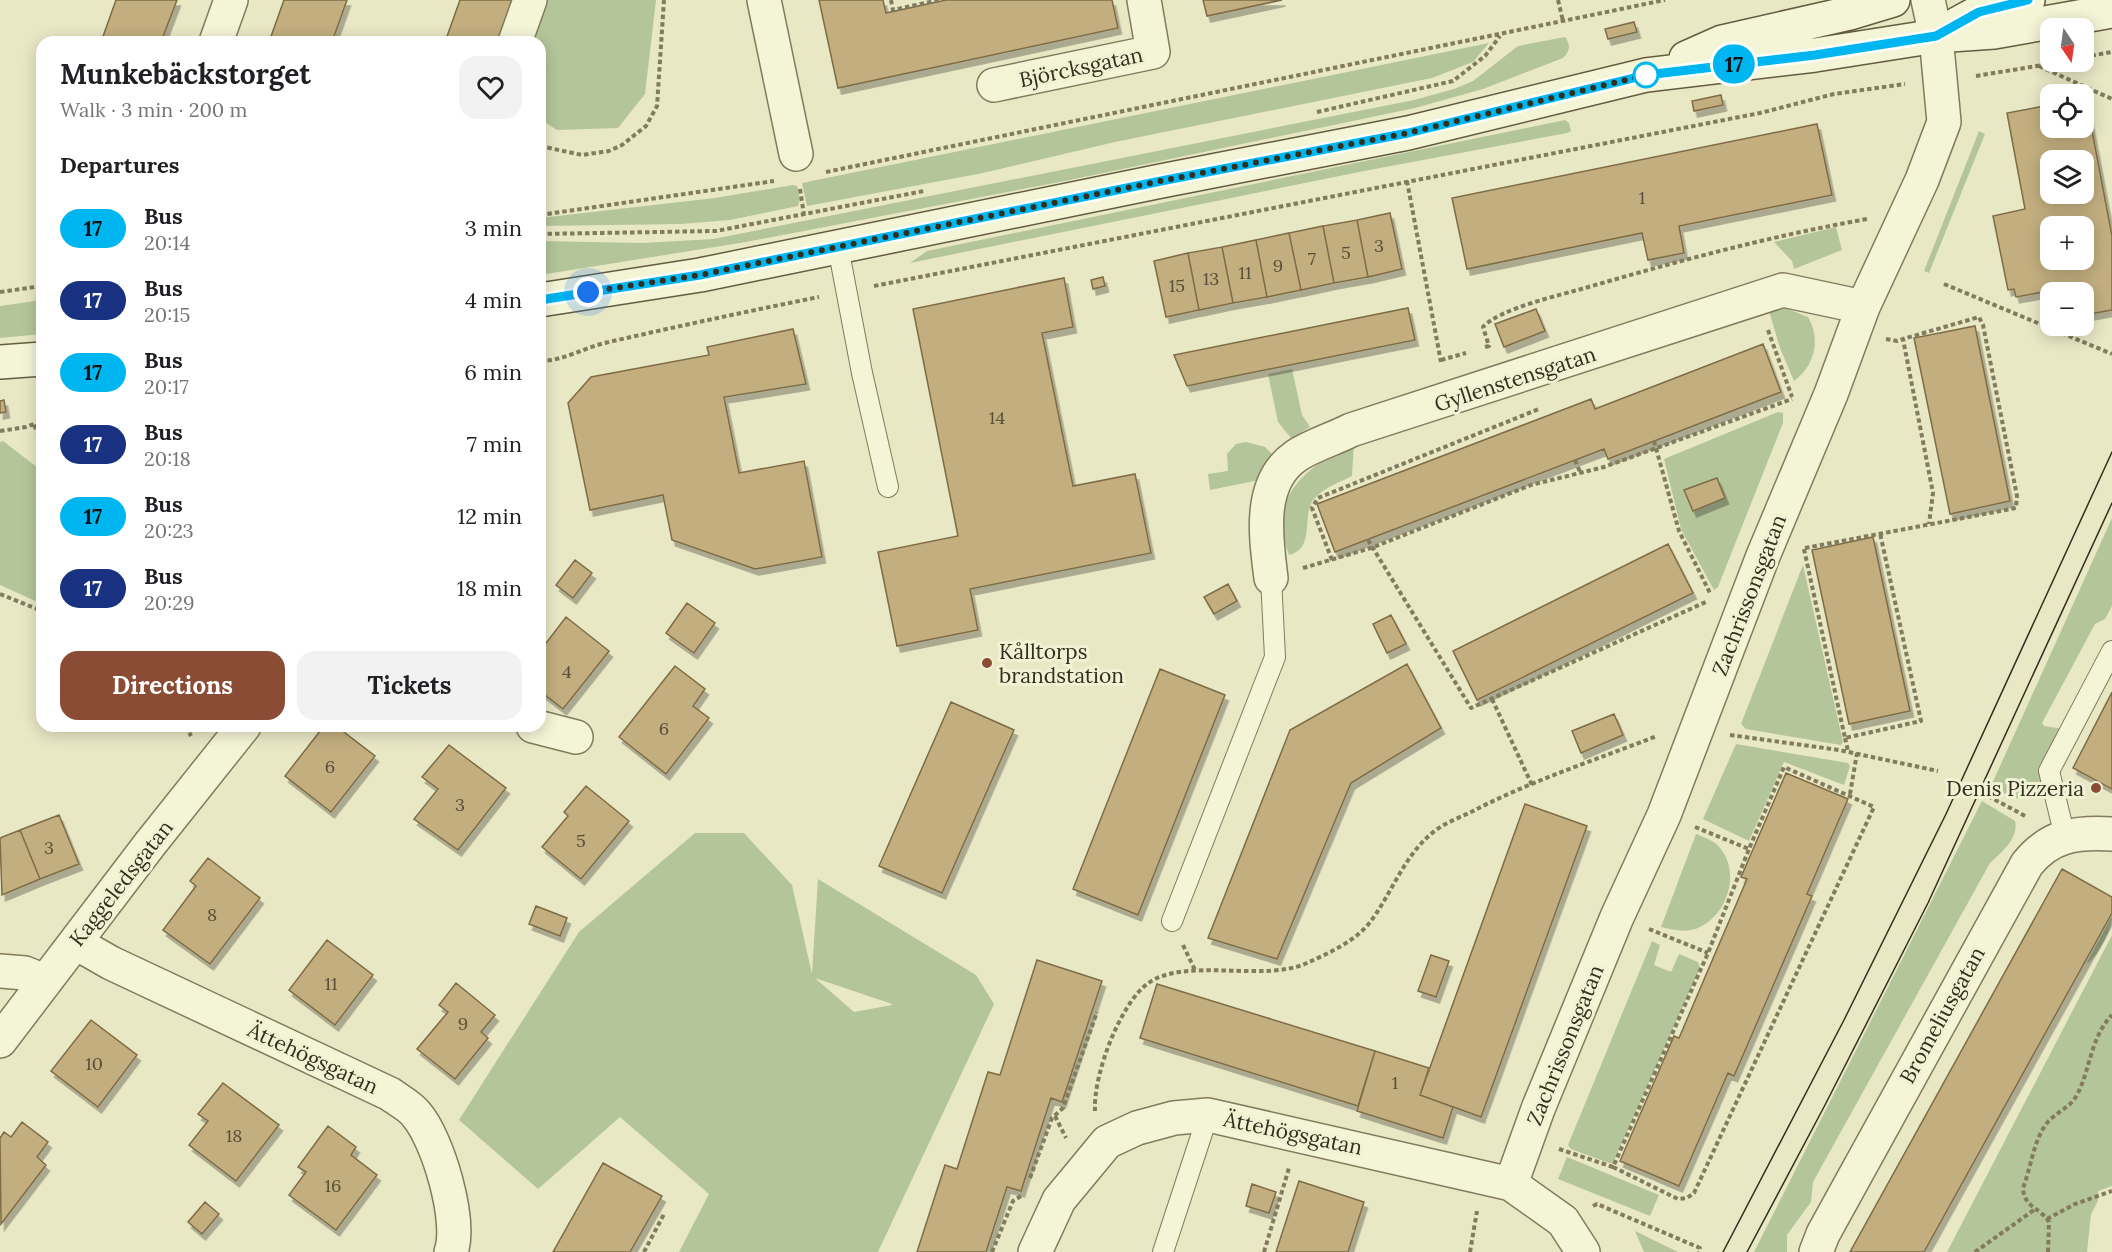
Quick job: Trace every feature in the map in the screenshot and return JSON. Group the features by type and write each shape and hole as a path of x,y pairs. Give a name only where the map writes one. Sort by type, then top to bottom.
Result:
{"street":[{"path":"218,36 231,0"},
{"path":"517,36 530,0"},
{"path":"764,0 808,164"},
{"name":"Björcksgatan","path":"994,85 1153,52 1144,0"},
{"path":"1646,75 1722,42 1850,13 1893,0"},
{"name":"Zachrissonsgatan","path":"1511,1184 1527,1138 1617,917 1664,815 1763,556 1831,394 1863,308 1905,212 1922,180 1944,122 1936,36 1928,0"},
{"path":"1936,36 1979,12 2028,0"},
{"path":"546,299 700,275 1408,133 1646,75 1815,55 1936,36 1994,33 2112,11"},
{"name":"Gyllenstensgatan","path":"1271,578 1266,518 1269,499 1280,474 1295,457 1351,430 1451,400 1783,290 1863,308"},
{"path":"0,362 36,359"},
{"path":"546,729 576,737"},
{"name":"Kaggeledsgatan","path":"0,1041 44,981 239,732"},
{"name":"Bromeliusgatan","path":"1816,1252 1823,1234 1918,1058 2027,864 2043,847 2065,837 2087,833 2112,834"},
{"name":"Ättehögsgatan","path":"76,943 111,963 390,1094 417,1114 434,1147 451,1197 455,1243 451,1252"},
{"path":"0,971 25,973 44,981"},
{"name":"Ättehögsgatan","path":"1035,1252 1059,1200 1107,1142 1146,1125 1174,1118 1208,1115 1511,1184 1563,1221 1583,1252"}],"lane":[{"path":"838,247 888,487"},
{"path":"1172,921 1275,657 1271,578"},
{"path":"2065,837 2049,771 2112,651"},
{"path":"1163,1252 1208,1115"}],"path":[{"path":"546,147 582,155 609,151 622,145 646,126 657,106 664,0"},
{"path":"891,0 893,10 939,0"},
{"path":"1558,0 1563,21"},
{"path":"808,164 1479,37 1500,35 1665,0"},
{"path":"1312,113 1453,81 1485,56 1500,35"},
{"path":"2094,55 2112,52"},
{"path":"546,361 558,361 585,347 672,327 1760,113 1834,94 2038,66 2112,99"},
{"path":"546,214 776,181"},
{"path":"1407,181 1441,360 1451,400"},
{"path":"546,234 716,231 926,190"},
{"path":"1479,349 1489,346 1483,327 1488,321 1532,303 1784,233 1905,212"},
{"path":"1944,284 2112,354"},
{"path":"0,292 36,287"},
{"path":"1763,556 2016,508 2017,496 1983,325 1979,317 1903,339 1933,493 1929,524"},
{"path":"1765,320 1792,398"},
{"path":"1441,360 1469,352"},
{"path":"1271,578 1371,548 1511,493 1657,447 1792,398 1831,394"},
{"path":"1332,560 1312,508 1318,498 1546,406"},
{"path":"1738,409 1741,417"},
{"path":"0,431 34,425 36,429"},
{"path":"1368,540 1471,708 1713,599 1679,531 1654,441"},
{"path":"1575,460 1580,472"},
{"path":"1508,486 1511,493"},
{"path":"1442,512 1444,519"},
{"path":"1845,738 1921,721 1880,533"},
{"path":"1804,548 1848,752"},
{"path":"0,594 36,609"},
{"path":"1492,699 1532,785"},
{"path":"1107,1142 1096,1120 1094,1096 1103,1059 1131,1002 1148,983 1185,972 1276,970 1305,964 1356,937 1371,921 1409,858 1436,830 1503,796 1657,736 1695,734 1741,736 1857,753 1938,771"},
{"path":"1850,794 1857,753"},
{"path":"1527,1138 1613,1167 1678,1199 1687,1198 1694,1193 1874,807 1850,794 1784,767 1707,953 1613,1167"},
{"path":"1664,815 1749,849"},
{"path":"1617,917 1707,953"},
{"path":"1028,1184 1052,1118 1063,1108 1097,1012"},
{"path":"2047,1220 2034,1210 2024,1197 2023,1188 2040,1135 2047,1123 2069,1105 2078,1094 2097,1034 2112,1015"},
{"path":"1264,1252 1292,1158"},
{"path":"2047,1220 2075,1204 2112,1191"},
{"path":"992,1252 1013,1201 1023,1194"},
{"path":"1470,1252 1479,1204"},
{"path":"1563,1221 1597,1204 1700,1248 1699,1252"},
{"path":"1975,1252 2034,1210"},
{"path":"644,1252 664,1214"},
{"path":"2047,1220 2048,1252"}],"green space":[{"path":"548,0 656,0 645,94 618,128 557,130 546,123 546,36 533,36"},
{"path":"1565,37 1569,48 1563,58 1483,89 1415,108 1065,181 746,242 546,274 546,241 643,243 713,239 1414,100 1473,81 1518,46"},
{"path":"1489,43 1473,62 1432,78 1115,142 983,173 807,206 802,183"},
{"path":"1565,120 1569,123 1571,131 1567,133 1364,171 910,263 927,251"},
{"path":"1979,131 1985,134 1929,273 1924,271"},
{"path":"793,185 797,186 800,199 798,206 730,220 681,224 546,226 546,217 715,198"},
{"path":"1836,227 1842,250 1794,269 1792,261 1774,242"},
{"path":"36,301 36,335 0,338 0,306"},
{"path":"1785,308 1808,317 1814,334 1814,352 1811,360 1807,368 1794,381 1780,348 1769,311"},
{"path":"1292,369 1302,415 1310,427 1291,438 1278,422 1268,374"},
{"path":"1778,412 1783,413 1783,423 1718,587 1714,590 1681,529 1664,459"},
{"path":"3,441 36,466 36,601 0,585 0,442"},
{"path":"1246,442 1265,447 1273,455 1259,480 1210,490 1208,474 1228,471 1227,454 1236,444"},
{"path":"1354,442 1352,476 1328,488 1315,498 1311,504 1303,545 1298,551 1289,555 1283,534 1283,516 1287,500 1295,486 1321,462"},
{"path":"2112,518 2112,606 2105,619 2095,624 2042,723 2044,726 2065,729 2036,792 2025,799 2014,798 1991,786"},
{"path":"1803,565 1843,742 1841,745 1746,729 1741,724"},
{"path":"1736,744 1848,763 1850,766 1844,785 1784,762 1749,841 1703,819"},
{"path":"1982,801 2015,821 2016,827 2012,839 1990,863 1813,1182 1811,1202 1787,1235 1787,1252 1754,1252"},
{"path":"695,833 744,833 792,885 812,974 818,879 976,975 994,1004 878,1252 679,1252 709,1194 620,1117 538,1189 459,1120 579,932","holes":["815,978 892,1004 854,1012"]},
{"path":"1696,834 1715,843 1726,858 1730,869 1728,893 1717,914 1698,928 1684,931 1661,927"},
{"path":"2112,916 2104,943 2091,961 2086,964"},
{"path":"2112,935 2112,1186 2098,1191 2098,1201 2091,1214 2087,1252 1947,1252"},
{"path":"1652,941 1660,945 1654,965 1671,972 1679,954 1698,962 1700,968 1613,1163 1609,1163 1571,1149 1568,1145"},
{"path":"1567,1157 1659,1195 1650,1216 1558,1179"},
{"path":"1635,1231 1678,1252 1644,1252"}],"building":[{"path":"116,0 177,0 163,36 103,36"},
{"path":"284,0 347,0 334,36 271,36"},
{"path":"460,0 522,0 509,36 447,36"},
{"path":"819,0 883,0 886,13 946,0 1112,0 1118,28 838,88"},
{"path":"1203,0 1282,0 1207,16"},
{"path":"1634,22 1637,32 1608,39 1605,29"},
{"path":"1721,95 1723,105 1694,111 1692,101"},
{"path":"2040,107 2040,138 2093,138 2112,236 2112,310 2094,313 2094,282 2040,282 2040,293 2016,297 2014,289 2008,290 1993,216 2025,209 2007,113"},
{"path":"1817,124 1832,195 1679,226 1684,253 1648,260 1642,233 1467,269 1452,198"},
{"path":"1390,213 1402,269 1368,277 1357,220"},
{"path":"1357,220 1368,277 1334,283 1323,226"},
{"path":"1323,226 1334,283 1301,290 1289,233"},
{"path":"1289,233 1301,290 1267,297 1256,240"},
{"path":"1256,240 1267,297 1233,303 1222,247"},
{"path":"1222,247 1233,303 1199,310 1188,253"},
{"path":"1188,253 1199,310 1166,317 1154,261"},
{"path":"1103,277 1105,286 1093,289 1091,280"},
{"path":"1064,278 1073,327 1042,333 1073,486 1135,474 1151,553 970,589 978,630 897,646 878,552 958,536 913,309"},
{"path":"1408,308 1415,340 1187,386 1174,355"},
{"path":"1536,309 1545,331 1504,347 1495,324"},
{"path":"1975,326 2010,501 1950,514 1914,338"},
{"path":"793,329 806,384 724,397 739,473 804,461 822,557 755,569 672,540 663,495 590,510 568,403 591,377 709,355 707,347"},
{"path":"1763,344 1781,392 1608,459 1604,449 1335,552 1317,504 1591,399 1595,409"},
{"path":"4,400 6,412 0,413 0,401"},
{"path":"1717,478 1725,498 1693,511 1684,490"},
{"path":"1873,537 1910,711 1849,724 1812,550"},
{"path":"1668,544 1693,593 1477,700 1453,651"},
{"path":"575,560 592,573 573,598 556,585"},
{"path":"1228,584 1237,601 1214,614 1204,597"},
{"path":"687,603 715,623 694,653 666,633"},
{"path":"1391,615 1406,644 1387,653 1373,624"},
{"path":"566,617 609,651 563,709 546,696 546,643"},
{"path":"1407,664 1441,728 1351,783 1277,959 1208,938 1290,730"},
{"path":"675,666 705,689 693,706 709,718 666,774 619,737"},
{"path":"1160,669 1225,695 1138,915 1073,889"},
{"path":"2112,692 2112,789 2073,768"},
{"path":"951,702 1014,730 942,893 879,866"},
{"path":"1614,714 1623,735 1581,753 1572,731"},
{"path":"319,732 344,732 375,756 331,812 285,776"},
{"path":"449,745 506,788 458,850 414,819 438,789 422,777"},
{"path":"1786,773 1848,799 1807,894 1812,896 1734,1076 1728,1073 1679,1186 1620,1161 1674,1036 1679,1038 1747,879 1741,877"},
{"path":"586,786 629,821 581,879 542,847 568,816 564,812"},
{"path":"1525,804 1587,826 1481,1117 1420,1095"},
{"path":"59,815 79,864 40,879 20,830"},
{"path":"20,830 40,879 2,895 0,838"},
{"path":"208,858 260,898 210,964 163,930 196,886 190,881"},
{"path":"2062,869 2112,897 2112,913 1924,1252 1850,1252"},
{"path":"536,906 567,918 560,936 529,924"},
{"path":"327,940 373,975 335,1025 289,990"},
{"path":"1431,955 1449,961 1436,997 1418,991"},
{"path":"1037,960 1102,981 1062,1102 1051,1098 1021,1191 1007,1187 986,1252 917,1252 945,1165 957,1169 988,1072 1000,1075"},
{"path":"456,983 495,1015 481,1032 488,1038 455,1079 417,1049 448,1012 439,1005"},
{"path":"1157,984 1375,1051 1358,1106 1140,1038"},
{"path":"91,1020 137,1055 98,1107 51,1071"},
{"path":"1375,1051 1429,1068 1420,1095 1453,1107 1443,1138 1357,1111"},
{"path":"223,1083 279,1125 236,1181 189,1145 208,1121 198,1114"},
{"path":"22,1122 48,1142 37,1157 46,1165 1,1224 0,1138 4,1132 11,1137"},
{"path":"328,1126 356,1147 351,1155 377,1175 336,1230 289,1195 306,1172 298,1167"},
{"path":"603,1163 662,1196 630,1252 553,1252"},
{"path":"1299,1181 1364,1202 1348,1252 1276,1252"},
{"path":"1252,1184 1276,1192 1269,1213 1246,1206"},
{"path":"205,1202 219,1214 202,1234 188,1222"}],"tram line":[{"path":"1723,1252 1844,1020 1946,814 2112,452"},
{"path":"1747,1252 1928,903 2112,503"}],"bus line":[{"name":"17","path":"546,299 700,275 1408,133 1646,75 1815,55 1936,36 1979,12 2028,0"}],"place":[{"name":"Kålltorps brandstation","path":"987,663"},
{"name":"Denis Pizzeria","path":"2096,788"}],"route":[{"path":"588,292 700,275 1408,133 1646,75"}]}
